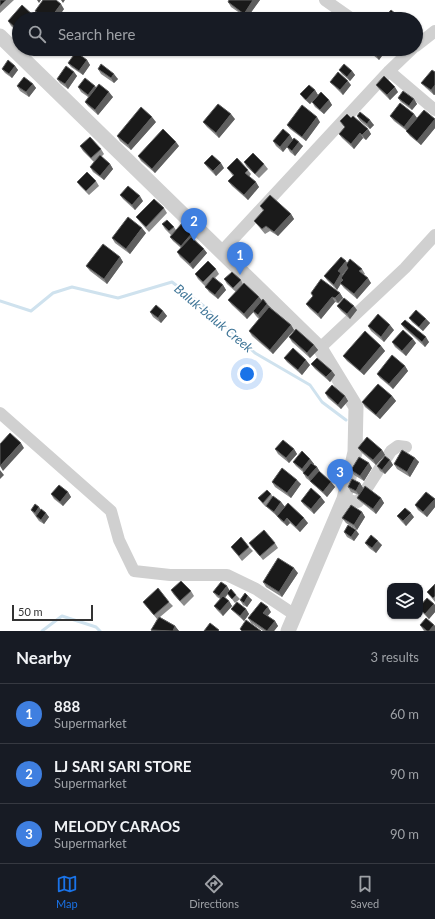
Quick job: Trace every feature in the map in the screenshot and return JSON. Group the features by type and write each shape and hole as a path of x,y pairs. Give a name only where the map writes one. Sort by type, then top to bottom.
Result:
{"street":[{"path":"325,0 342,12"},
{"path":"423,40 435,31"},
{"path":"0,36 12,48"},
{"path":"21,56 320,348 356,407 355,452 344,499 288,631"},
{"path":"222,251 389,71 400,56"},
{"path":"389,71 435,110"},
{"path":"320,348 406,268 435,235"},
{"path":"0,413 112,511 119,540 134,571 170,575 227,575 256,588 295,615"},
{"path":"344,499 358,502 391,451 398,446 406,447"}],"building":[{"path":"0,0 6,0 0,6"},
{"path":"43,0 56,0 61,4 55,12 35,11"},
{"path":"229,0 253,0 245,12 241,12 228,2"},
{"path":"22,5 30,12 16,12"},
{"path":"12,16 12,25 8,21"},
{"path":"73,56 82,56 87,60 79,71 68,63"},
{"path":"8,60 15,66 9,74 2,69"},
{"path":"101,64 114,74 111,78 98,69"},
{"path":"344,64 352,71 347,77 339,70"},
{"path":"66,66 74,72 65,84 57,79"},
{"path":"432,70 435,72 435,85 431,90 421,83"},
{"path":"338,72 348,81 340,90 330,82"},
{"path":"384,76 395,87 387,95 376,85"},
{"path":"24,77 33,84 26,92 17,86"},
{"path":"85,78 95,86 88,95 78,87"},
{"path":"99,84 109,92 95,110 85,102"},
{"path":"309,85 315,90 306,100 300,94"},
{"path":"403,91 414,99 409,106 398,98"},
{"path":"321,92 329,100 320,110 312,102"},
{"path":"400,103 414,114 404,127 390,116"},
{"path":"218,104 231,114 216,133 203,122"},
{"path":"302,105 317,117 302,137 287,125"},
{"path":"141,107 152,117 128,145 117,136"},
{"path":"424,110 435,119 417,141 406,131"},
{"path":"360,112 370,120 367,124 357,116"},
{"path":"347,114 351,118 353,116 368,129 362,135 360,133 351,144 339,134 345,127 340,121"},
{"path":"163,129 176,142 152,169 138,156"},
{"path":"283,129 290,135 280,147 273,141"},
{"path":"90,137 101,149 91,158 80,146"},
{"path":"294,138 299,142 292,151 287,147"},
{"path":"253,153 264,164 255,174 244,162"},
{"path":"100,155 110,164 100,176 90,167"},
{"path":"212,155 221,163 213,171 204,163"},
{"path":"237,158 248,170 245,173 256,182 244,195 228,181 234,175 227,168"},
{"path":"87,172 96,181 86,191 77,182"},
{"path":"128,186 140,196 132,205 120,195"},
{"path":"270,195 291,214 274,232 266,226 262,229 254,221 264,210 260,206"},
{"path":"154,199 164,208 146,227 136,217"},
{"path":"128,217 142,228 126,249 112,238"},
{"path":"167,220 174,227 169,231 162,224"},
{"path":"183,222 193,232 181,246 170,237"},
{"path":"191,237 204,249 190,264 177,252"},
{"path":"103,244 120,257 104,279 86,266"},
{"path":"341,257 346,261 338,271 341,273 334,285 324,276"},
{"path":"350,259 362,269 359,271 368,278 354,294 340,283 343,280 341,278 348,268 346,265"},
{"path":"208,261 216,269 203,282 195,274"},
{"path":"232,272 241,280 233,288 224,279"},
{"path":"213,277 223,285 215,295 205,287"},
{"path":"321,279 340,293 335,298 332,297 318,314 306,304 313,296 311,293"},
{"path":"244,283 259,297 244,314 228,300"},
{"path":"344,298 354,306 347,314 337,306"},
{"path":"263,299 267,304 258,315 253,311"},
{"path":"156,305 163,311 158,318 150,312"},
{"path":"269,307 291,325 270,350 249,331"},
{"path":"416,310 426,319 419,327 409,318"},
{"path":"378,314 390,325 381,337 368,326"},
{"path":"405,320 426,337 422,342 401,324"},
{"path":"296,329 314,345 307,353 289,337"},
{"path":"403,330 413,339 402,351 392,342"},
{"path":"365,331 381,346 360,371 343,356"},
{"path":"293,348 306,360 298,370 284,358"},
{"path":"392,355 405,366 389,384 377,374"},
{"path":"317,358 332,371 326,377 311,364"},
{"path":"378,384 392,396 376,415 362,402"},
{"path":"332,385 345,396 338,405 325,393"},
{"path":"10,433 21,443 0,466 0,444"},
{"path":"367,437 382,450 373,460 358,448"},
{"path":"283,440 294,449 286,458 275,449"},
{"path":"402,450 415,458 407,472 394,464"},
{"path":"302,451 310,459 302,469 293,462"},
{"path":"385,456 390,460 382,470 377,466"},
{"path":"359,457 369,463 360,476 351,470"},
{"path":"311,463 317,467 308,477 303,473"},
{"path":"282,468 297,480 287,493 272,482"},
{"path":"319,471 331,482 323,492 310,481"},
{"path":"352,479 360,483 356,491 348,487"},
{"path":"59,485 68,492 60,502 51,494"},
{"path":"365,486 381,498 373,509 357,498"},
{"path":"311,488 321,497 311,509 301,501"},
{"path":"267,490 271,494 263,503 258,498"},
{"path":"426,492 435,499 423,512 415,505"},
{"path":"273,496 281,502 274,512 266,506"},
{"path":"288,503 304,518 296,527 287,518 284,522 277,516"},
{"path":"35,504 39,507 35,513 31,510"},
{"path":"351,505 362,512 354,525 342,518"},
{"path":"405,508 411,513 403,521 397,516"},
{"path":"41,509 46,513 41,520 36,516"},
{"path":"348,525 356,530 351,537 344,532"},
{"path":"264,530 275,543 260,556 249,543"},
{"path":"371,535 378,541 372,548 365,543"},
{"path":"241,537 249,547 239,556 231,547"},
{"path":"278,558 294,568 279,592 263,582"},
{"path":"181,581 191,591 180,601 171,590"},
{"path":"221,582 227,586 219,596 213,592"},
{"path":"435,584 435,596 433,598 427,592"},
{"path":"158,588 169,602 154,615 143,602"},
{"path":"231,589 236,595 232,599 227,593"},
{"path":"245,593 248,596 244,603 240,600"},
{"path":"223,596 229,601 220,611 214,606"},
{"path":"427,598 434,604 425,614 423,612 423,603"},
{"path":"237,602 246,609 240,616 231,609"},
{"path":"261,602 268,607 263,613 275,621 267,631 248,618"},
{"path":"159,617 175,626 173,631 151,630"},
{"path":"426,618 434,625 429,631 420,625"},
{"path":"246,620 261,631 242,631 240,629"},
{"path":"210,623 219,630 204,631"}],"waterway":[{"name":"Baluk-baluk Creek","path":"0,301 31,311 53,293 72,287 118,298 172,282 205,307 255,353 310,385 322,402 346,420"},
{"path":"42,631 62,616 96,627 100,631"}],"place":[{"name":"LJ SARI SARI STORE","path":"194,241"},
{"name":"888","path":"240,275"},
{"name":"MELODY CARAOS","path":"340,492"}]}
